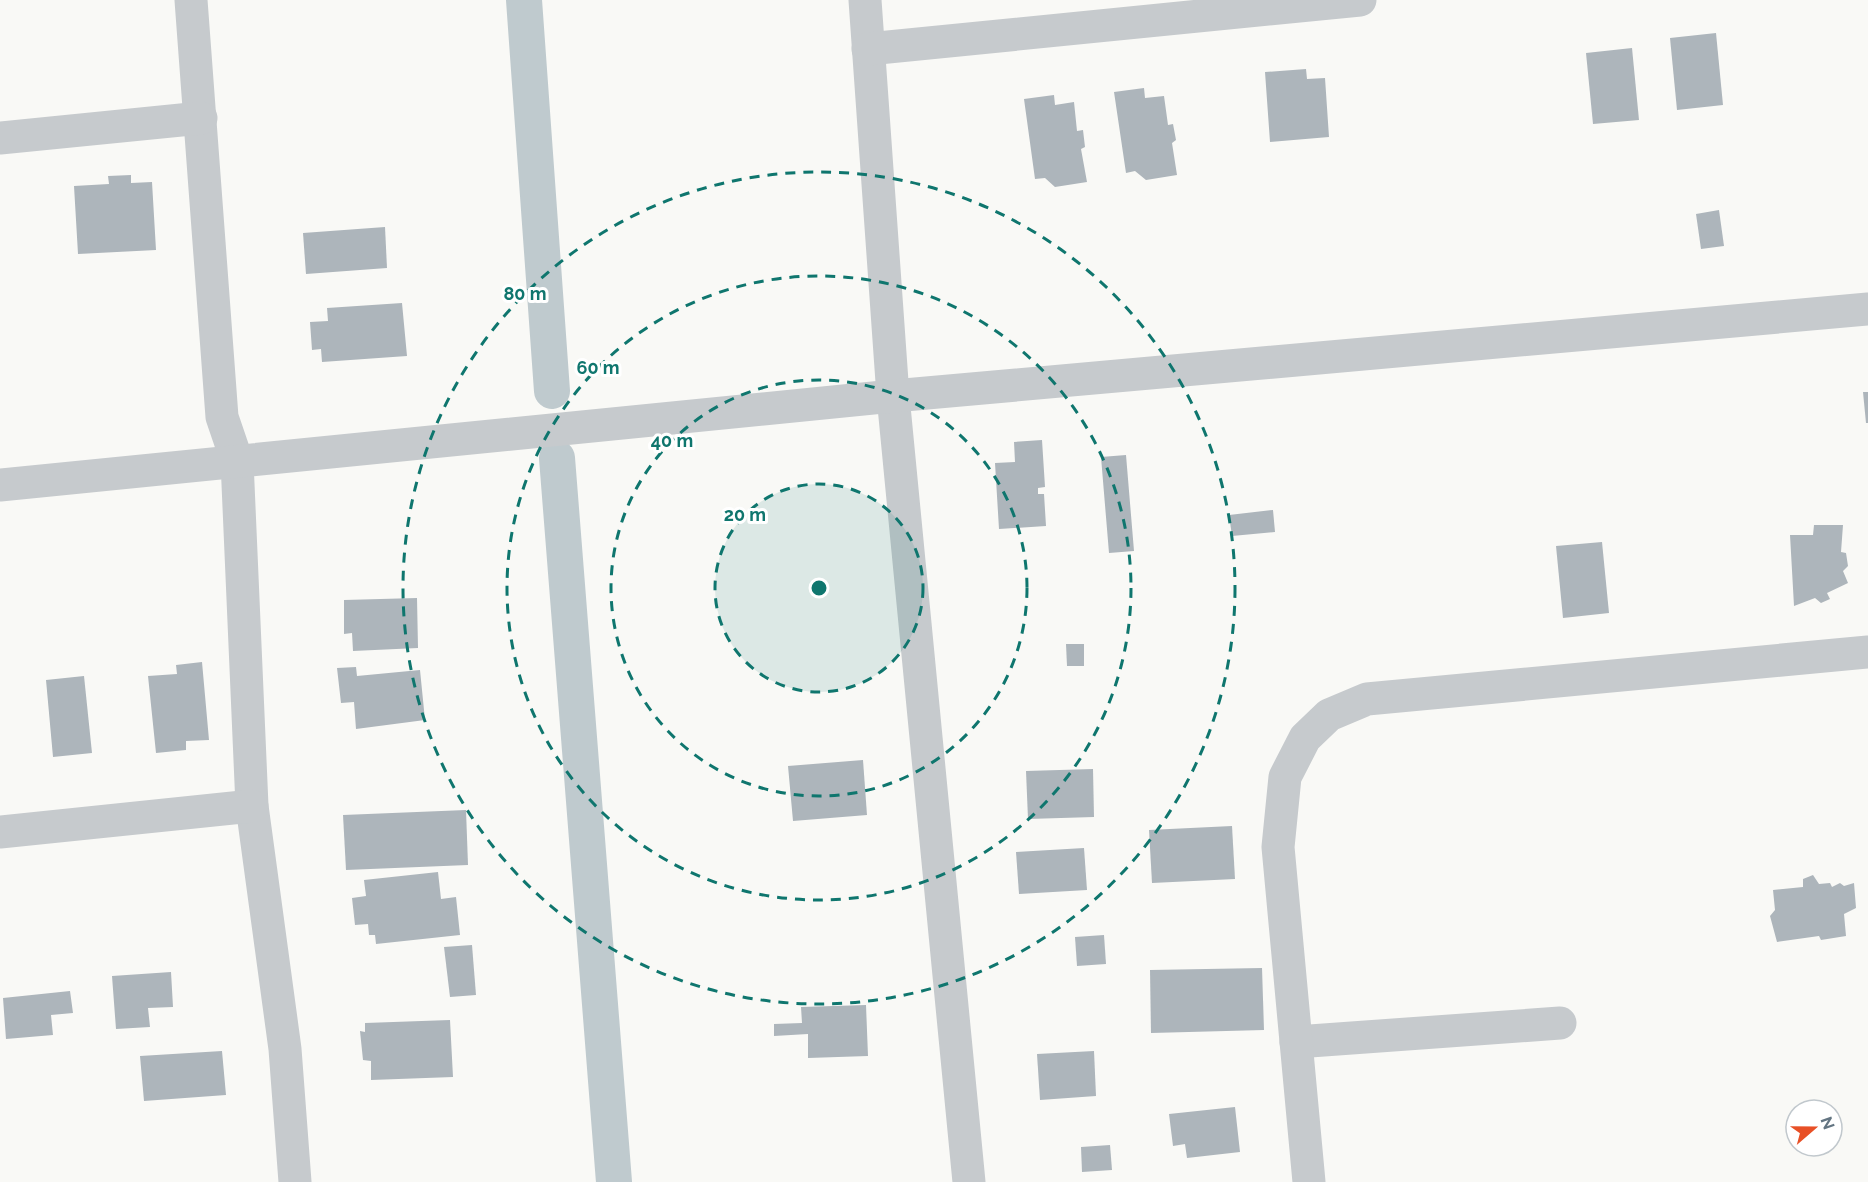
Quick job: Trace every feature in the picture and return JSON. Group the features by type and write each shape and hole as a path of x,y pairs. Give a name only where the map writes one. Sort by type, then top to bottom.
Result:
{"street":[{"path":"191,0 222,417 237,461 252,806 285,1049 295,1182"},
{"path":"865,0 893,396 969,1182"},
{"path":"868,49 1360,0"},
{"path":"0,138 201,118"},
{"path":"0,485 893,396 1868,309"},
{"path":"1309,1182 1278,847 1285,777 1305,738 1329,715 1367,699 1868,652"},
{"path":"0,832 252,806"},
{"path":"1296,1042 1560,1023"}],"building":[{"path":"1716,33 1723,105 1677,110 1670,38"},
{"path":"1632,48 1639,120 1593,124 1586,53"},
{"path":"1306,69 1307,79 1325,78 1329,137 1270,142 1265,72"},
{"path":"1144,88 1145,98 1164,96 1168,125 1173,124 1176,140 1172,143 1177,175 1146,180 1135,171 1126,173 1114,92"},
{"path":"1054,95 1055,105 1074,102 1077,131 1083,130 1085,147 1081,149 1087,182 1055,187 1045,178 1035,179 1024,99"},
{"path":"131,175 131,183 152,182 156,250 78,254 74,186 109,184 108,176"},
{"path":"1719,210 1724,246 1701,249 1696,214"},
{"path":"385,227 387,268 306,274 303,233"},
{"path":"402,303 407,356 322,362 321,349 312,350 310,322 328,321 327,308"},
{"path":"1863,392 1868,392 1868,423 1866,423"},
{"path":"1042,440 1045,487 1038,488 1038,494 1044,494 1046,526 999,529 995,463 1015,462 1014,442"},
{"path":"1126,455 1134,551 1109,553 1101,457"},
{"path":"1273,510 1275,532 1232,536 1229,515"},
{"path":"1814,525 1843,525 1841,552 1846,553 1848,566 1843,571 1848,583 1827,593 1830,599 1821,603 1815,598 1794,606 1790,535 1813,535"},
{"path":"1602,542 1609,613 1563,618 1556,546"},
{"path":"417,598 418,648 353,651 352,633 344,634 344,600"},
{"path":"1066,644 1084,644 1084,666 1067,666"},
{"path":"202,662 209,740 186,741 186,750 156,753 148,676 177,674 176,665"},
{"path":"356,667 357,676 420,670 425,720 356,729 354,702 341,703 337,668"},
{"path":"84,676 92,753 53,757 46,680"},
{"path":"863,760 867,815 793,821 788,766"},
{"path":"1093,769 1094,817 1028,819 1026,771"},
{"path":"466,810 468,865 346,870 343,815"},
{"path":"1232,826 1235,879 1152,883 1149,830"},
{"path":"1084,848 1087,890 1019,894 1016,852"},
{"path":"438,872 441,899 456,897 460,935 376,944 375,935 369,935 368,924 355,925 352,898 366,896 364,880"},
{"path":"1813,875 1819,884 1830,883 1832,887 1840,883 1844,886 1854,883 1856,908 1844,914 1846,936 1821,940 1819,936 1777,942 1770,916 1775,910 1773,890 1803,887 1803,879"},
{"path":"1104,935 1106,964 1077,966 1075,937"},
{"path":"472,945 476,995 450,997 444,947"},
{"path":"1262,968 1264,1030 1151,1033 1150,970"},
{"path":"171,972 173,1007 148,1008 150,1027 116,1029 112,976"},
{"path":"70,991 73,1013 51,1015 53,1035 6,1039 3,998"},
{"path":"866,1005 868,1056 808,1058 808,1034 774,1036 774,1024 802,1023 801,1007"},
{"path":"450,1020 453,1077 371,1080 371,1061 363,1060 360,1031 365,1032 365,1023"},
{"path":"222,1051 226,1095 144,1101 140,1056"},
{"path":"1094,1051 1096,1096 1040,1100 1037,1054"},
{"path":"1235,1107 1240,1152 1187,1158 1185,1144 1173,1146 1169,1114"},
{"path":"1110,1145 1112,1170 1082,1172 1081,1147"}],"waterway":[{"path":"524,0 552,391"},
{"path":"557,458 614,1182"}]}
